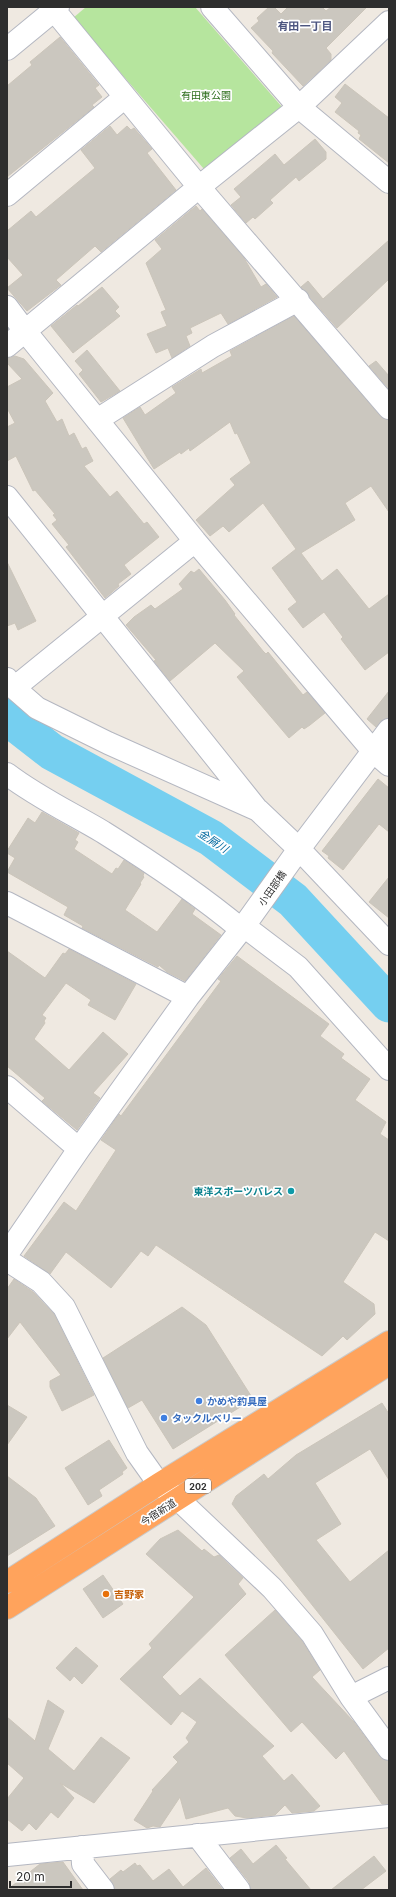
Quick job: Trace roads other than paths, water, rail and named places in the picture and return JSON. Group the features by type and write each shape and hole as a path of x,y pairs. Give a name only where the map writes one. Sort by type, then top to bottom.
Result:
{"highway":[{"name":"202","path":"7,1582 159,1484 389,1342"},
{"name":"今宿新道","path":"7,1608 389,1364"}],"street":[{"path":"7,49 56,9 125,97 199,187 298,300 389,408"},
{"path":"221,10 299,107 389,182"},
{"path":"7,346 199,187 299,107 389,22"},
{"path":"7,195 125,97"},
{"path":"97,420 213,346 298,300"},
{"path":"7,307 195,541 381,758"},
{"path":"7,496 258,810 299,849 389,944"},
{"path":"195,541 103,617 10,684 37,708 108,744 258,810"},
{"name":"小田部橋","path":"7,1254 79,1149 188,997 243,928 299,849 381,758 389,730"},
{"path":"7,774 23,786 103,833 207,901 298,967 389,1069"},
{"path":"7,903 188,997"},
{"path":"7,1087 79,1149"},
{"path":"7,1260 41,1282 64,1307 137,1454 159,1484 178,1499 272,1588 312,1634 351,1697 389,1750"},
{"path":"351,1697 389,1678"},
{"path":"7,1855 389,1816"},
{"path":"197,1836 239,1890"},
{"path":"82,1847 83,1864 102,1890"}],"waterway":[{"name":"金屑川","path":"7,717 52,752 211,838 293,900 389,1004"}],"place":[{"name":"東洋スポーツパレス","path":"291,1191"},
{"name":"かめや釣具屋","path":"199,1401"},
{"name":"タックルベリー","path":"164,1418"},
{"name":"吉野家","path":"106,1594"}],"district":[{"name":"有田一丁目","path":"305,26"}],"park label":[{"name":"有田東公園","path":"206,95"}]}
